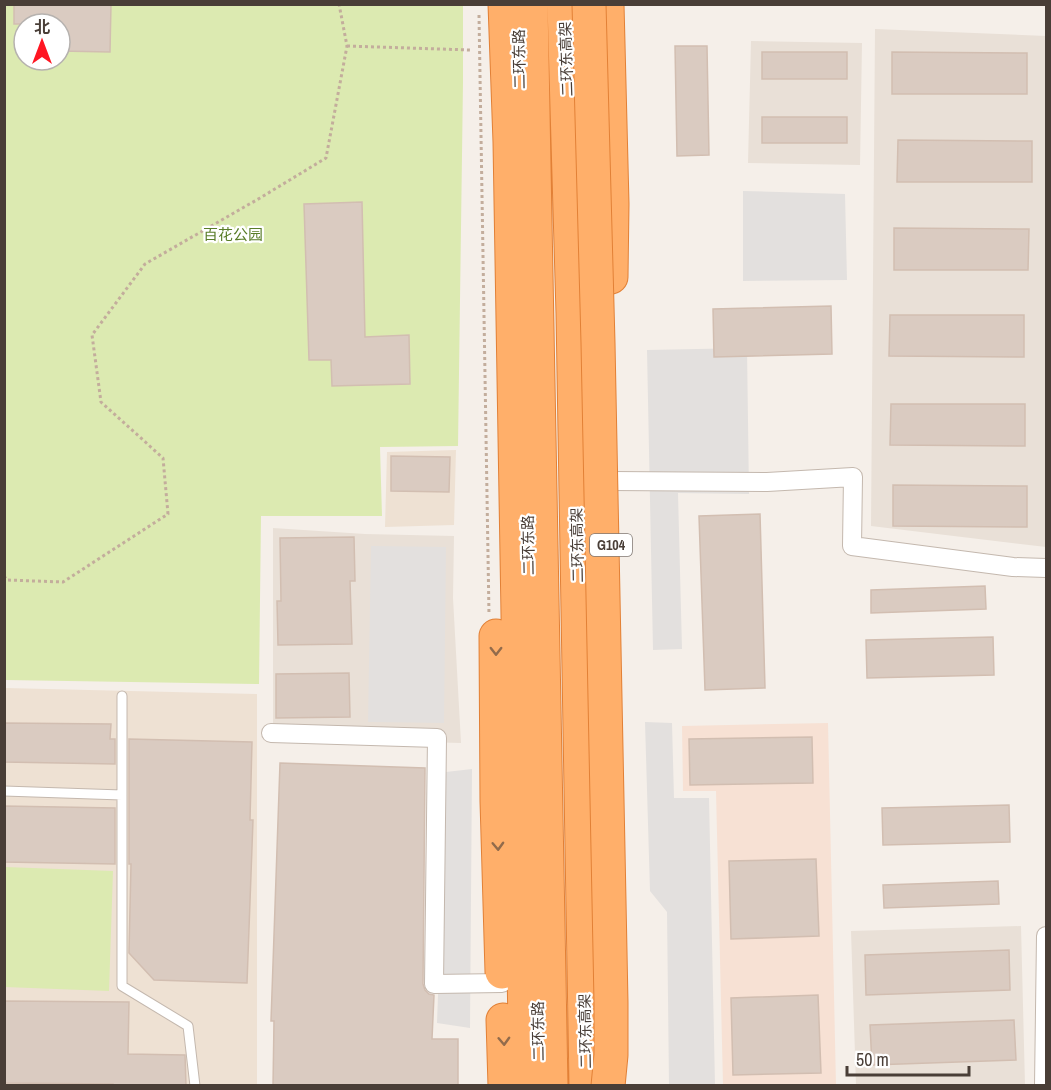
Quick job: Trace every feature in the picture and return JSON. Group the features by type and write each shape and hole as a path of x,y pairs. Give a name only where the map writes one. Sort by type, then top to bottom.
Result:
{"highway":[{"name":"二环东路","path":"492,4 497,801 505,1086"},
{"path":"505,4 510,142 525,1027 529,1086"},
{"name":"二环东路","path":"518,4 539,1086"},
{"path":"531,4 551,1086"},
{"name":"二环东高架","path":"564,4 600,1085"},
{"name":"G104","path":"576,4 591,943 600,1085"},
{"path":"590,4 610,990 610,1055 600,1085"},
{"name":"G104","path":"600,1085 619,886 611,593 612,204 608,4"},
{"path":"591,943 619,886"}],"street":[{"path":"611,481 767,482 853,477 852,546 1013,567 1047,568"},
{"path":"271,733 437,738 434,984 502,983"},
{"path":"1044,1086 1047,936"}],"lane":[{"path":"122,696 122,986 188,1026 195,1086"},
{"path":"4,791 122,795"}],"path":[{"path":"4,576 7,580 63,582 168,514 163,458 101,402 92,334 145,264 326,158 347,46 339,4"},
{"path":"479,4 489,622"},
{"path":"347,46 470,50"}],"shaded area":[{"path":"875,29 1046,36 1046,547 871,526"},
{"path":"751,41 862,43 860,165 748,163"},
{"path":"743,191 845,194 847,280 743,281"},
{"path":"747,348 749,494 678,493 682,649 653,650 647,350"},
{"path":"456,450 454,525 385,527 387,452"},
{"path":"273,528 365,534 454,536 453,598 461,743 273,738"},
{"path":"371,546 446,547 444,723 368,722"},
{"path":"5,688 257,694 257,1085 5,1086"},
{"path":"645,722 672,723 674,798 709,798 715,1085 669,1085 667,912 650,891"},
{"path":"828,723 836,1085 723,1085 716,791 683,791 682,726"},
{"path":"472,769 470,1028 437,1023 446,772"},
{"path":"1021,926 1025,1085 856,1085 851,931"}],"green space":[{"name":"百花公园","path":"5,5 463,5 458,446 380,447 382,516 261,516 259,684 5,680"},
{"path":"5,867 113,871 109,991 5,987"}],"building":[{"path":"14,4 111,4 110,52 72,51 72,12 14,12"},
{"path":"675,46 707,46 709,155 677,156"},
{"path":"762,52 847,52 847,79 762,79"},
{"path":"892,52 1027,53 1027,94 892,94"},
{"path":"762,117 847,117 847,143 762,143"},
{"path":"898,140 1032,141 1032,182 897,182"},
{"path":"362,202 365,337 409,335 410,384 332,386 331,360 309,360 304,204"},
{"path":"894,228 1029,229 1028,270 894,270"},
{"path":"831,306 832,354 714,357 713,309"},
{"path":"890,315 1024,315 1024,357 889,356"},
{"path":"891,404 1025,404 1025,446 890,445"},
{"path":"391,456 450,457 449,492 391,491"},
{"path":"893,485 1027,486 1027,527 893,526"},
{"path":"760,514 765,688 705,690 699,516"},
{"path":"354,537 355,581 350,581 352,644 278,645 277,601 281,601 280,538"},
{"path":"985,586 986,609 871,613 871,590"},
{"path":"993,637 994,675 867,678 866,640"},
{"path":"349,673 350,717 276,718 276,674"},
{"path":"4,723 111,724 110,739 115,739 115,764 4,762"},
{"path":"812,737 813,783 690,785 689,739"},
{"path":"129,739 252,742 250,820 253,820 247,983 154,980 129,953 131,864 129,864"},
{"path":"280,763 425,768 423,984 429,994 434,995 432,1039 458,1039 458,1086 273,1086 274,1021 271,1021"},
{"path":"1009,805 1010,842 883,845 882,808"},
{"path":"4,806 115,808 115,864 4,862"},
{"path":"816,859 819,936 731,939 729,861"},
{"path":"998,881 999,904 884,908 883,885"},
{"path":"1009,950 1010,990 866,995 865,955"},
{"path":"818,995 821,1073 733,1075 731,998"},
{"path":"4,1001 129,1002 128,1054 185,1055 186,1086 4,1083"},
{"path":"1014,1020 1016,1060 872,1065 870,1025"}]}
